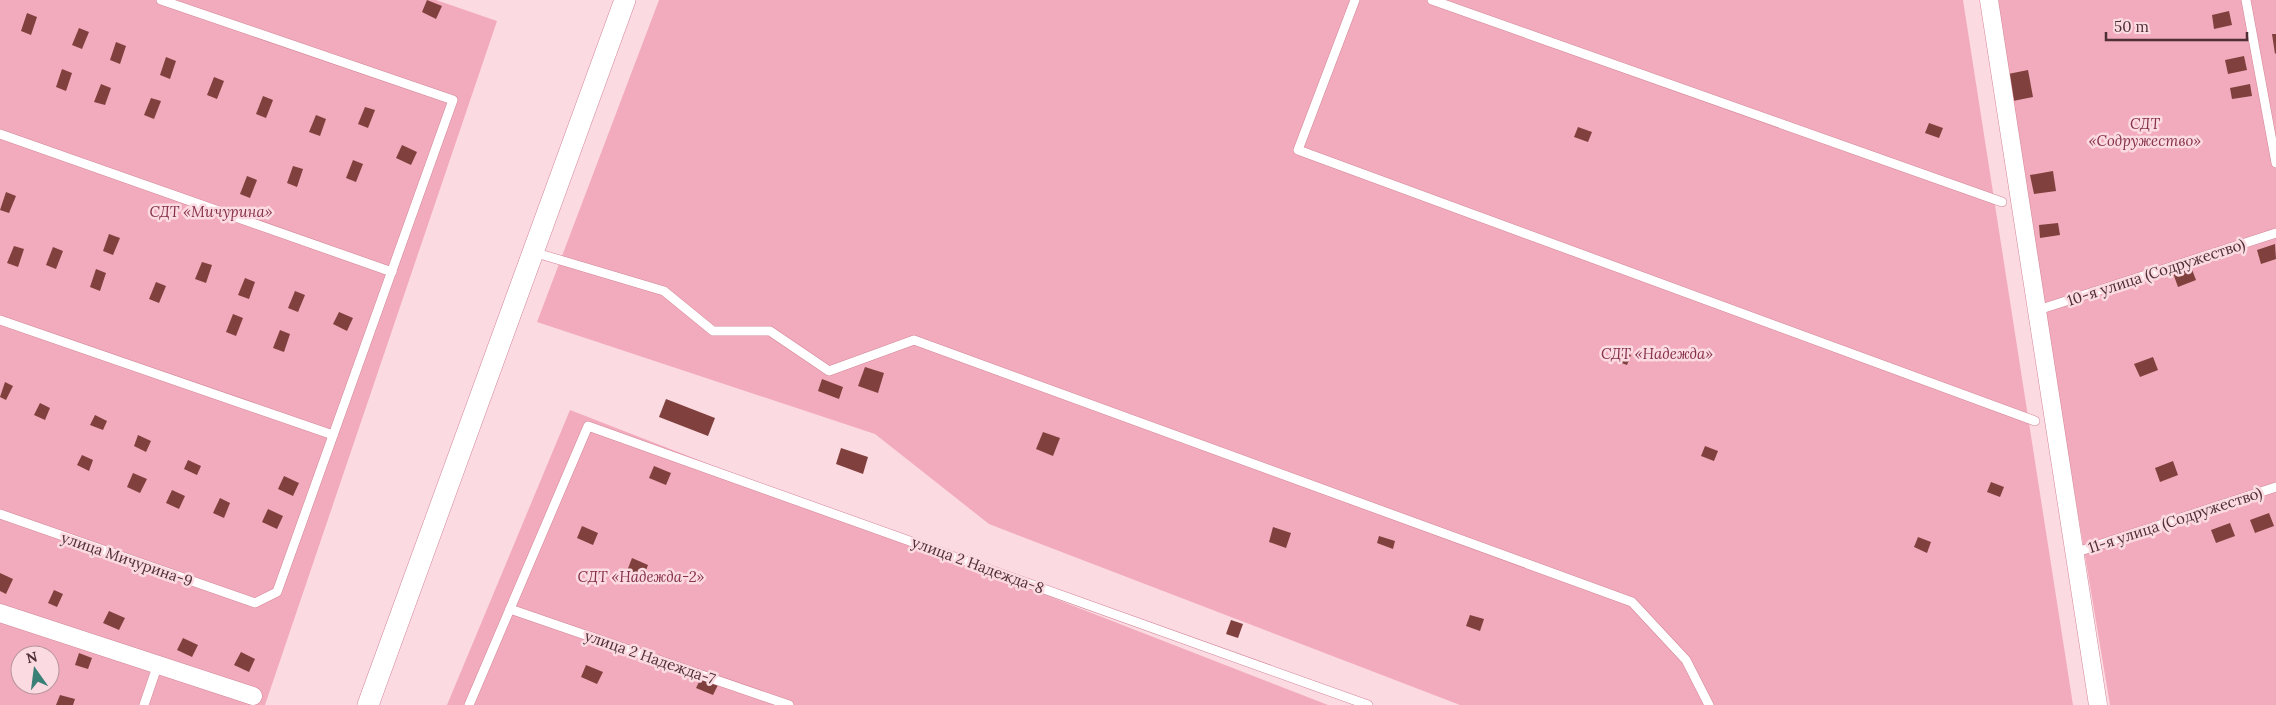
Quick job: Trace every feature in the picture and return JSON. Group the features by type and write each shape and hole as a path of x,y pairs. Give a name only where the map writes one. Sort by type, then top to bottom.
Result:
{"street":[{"path":"368,705 625,0"},
{"path":"1989,0 2035,311 2098,705"},
{"path":"0,612 253,696"}],"lane":[{"path":"0,320 333,435 453,100 161,0"},
{"path":"1355,0 1298,150 2035,421"},
{"path":"1432,0 2002,202"},
{"path":"2246,0 2276,163"},
{"path":"0,134 392,272"},
{"name":"10-я улица (Содружество)","path":"2035,311 2276,232"},
{"path":"533,252 664,291 713,331 770,331 828,371 914,340 1632,602 1686,660 1709,705"},
{"name":"улица 2 Надежда-8","path":"510,609 588,426 1368,705"},
{"name":"улица Мичурина-9","path":"0,514 255,603 277,592 333,435"},
{"name":"11-я улица (Содружество)","path":"2074,553 2276,487"},
{"path":"470,705 510,609"},
{"name":"улица 2 Надежда-7","path":"510,609 789,705"},
{"path":"144,705 158,664"}],"green space":[{"name":"СДТ «Мичурина»","path":"0,0 436,0 497,21 265,705 0,705"},
{"name":"СДТ «Надежда»","path":"659,0 1963,0 2073,705 1460,705 989,524 875,434 537,322"},
{"name":"СДТ «Содружество»","path":"1992,0 2276,0 2276,705 2110,705"},
{"name":"СДТ «Надежда-2»","path":"570,410 1328,705 447,705"}],"building":[{"path":"427,0 442,6 436,19 422,12"},
{"path":"2229,11 2232,25 2214,29 2212,15"},
{"path":"27,13 37,17 31,35 21,31"},
{"path":"79,28 89,32 82,49 72,45"},
{"path":"2272,34 2276,34 2275,54"},
{"path":"116,42 126,46 120,64 110,60"},
{"path":"2244,56 2247,70 2228,74 2225,60"},
{"path":"166,57 176,61 170,79 160,75"},
{"path":"62,69 72,73 66,91 56,87"},
{"path":"2028,70 2033,97 2013,101 2008,74"},
{"path":"214,77 224,81 217,99 207,95"},
{"path":"101,84 111,88 105,105 94,102"},
{"path":"2250,84 2252,96 2232,99 2230,88"},
{"path":"263,96 273,100 266,118 256,114"},
{"path":"151,98 161,101 154,119 144,115"},
{"path":"365,107 375,110 368,128 358,124"},
{"path":"316,115 326,119 320,136 309,132"},
{"path":"1929,123 1943,128 1939,138 1925,133"},
{"path":"1578,127 1592,132 1588,142 1574,137"},
{"path":"402,145 417,152 411,165 396,158"},
{"path":"353,160 363,164 356,182 346,178"},
{"path":"293,166 303,169 297,187 287,183"},
{"path":"2053,171 2056,191 2034,194 2030,175"},
{"path":"247,176 257,180 250,198 240,194"},
{"path":"6,192 16,196 9,213 0,210"},
{"path":"2058,223 2060,235 2040,238 2039,225"},
{"path":"109,234 120,238 113,255 103,251"},
{"path":"2275,244 2276,259 2261,264 2257,250"},
{"path":"14,246 24,249 18,267 7,263"},
{"path":"53,247 63,251 56,269 46,265"},
{"path":"202,262 212,265 206,283 195,279"},
{"path":"2191,267 2196,280 2178,287 2173,273"},
{"path":"96,269 106,273 100,291 90,287"},
{"path":"245,278 255,282 249,299 238,295"},
{"path":"156,282 166,286 159,303 149,299"},
{"path":"295,291 305,295 298,312 288,308"},
{"path":"339,312 353,318 347,331 333,324"},
{"path":"233,314 243,318 236,336 226,332"},
{"path":"280,330 290,334 284,352 273,348"},
{"path":"1617,350 1631,355 1627,365 1613,360"},
{"path":"2153,357 2158,370 2140,377 2134,364"},
{"path":"865,367 884,373 878,393 858,386"},
{"path":"822,379 843,387 839,399 818,391"},
{"path":"5,382 13,386 6,400 0,397"},
{"path":"666,399 715,418 708,436 659,417"},
{"path":"40,403 50,408 45,420 34,415"},
{"path":"95,415 107,421 103,430 90,425"},
{"path":"1043,432 1060,438 1053,456 1036,449"},
{"path":"138,435 151,441 146,452 134,446"},
{"path":"1705,446 1718,451 1714,461 1701,456"},
{"path":"841,448 868,457 863,474 836,464"},
{"path":"82,455 93,460 89,471 77,465"},
{"path":"188,460 201,466 197,475 184,469"},
{"path":"2173,461 2178,475 2160,482 2155,468"},
{"path":"654,466 671,473 666,485 649,478"},
{"path":"133,473 147,479 140,493 127,487"},
{"path":"284,476 299,483 293,496 278,489"},
{"path":"1991,482 2004,487 2000,497 1987,492"},
{"path":"172,490 185,496 179,509 166,503"},
{"path":"220,498 230,503 224,518 213,513"},
{"path":"268,509 283,516 277,529 262,522"},
{"path":"2269,513 2274,526 2255,533 2250,520"},
{"path":"2230,523 2235,536 2216,543 2211,530"},
{"path":"582,526 598,533 593,545 577,538"},
{"path":"1273,527 1291,533 1286,548 1269,542"},
{"path":"1379,536 1395,541 1393,549 1377,543"},
{"path":"1918,537 1931,542 1927,553 1914,547"},
{"path":"632,558 648,565 643,578 627,571"},
{"path":"0,573 13,579 6,594 0,591"},
{"path":"54,590 63,594 57,607 48,603"},
{"path":"109,611 125,618 119,630 103,623"},
{"path":"1470,615 1484,619 1480,631 1466,626"},
{"path":"1231,620 1243,624 1238,638 1226,634"},
{"path":"183,638 198,645 192,657 177,650"},
{"path":"241,652 255,659 249,672 234,665"},
{"path":"79,653 92,658 88,669 75,665"},
{"path":"586,665 603,672 597,684 581,677"},
{"path":"702,676 719,683 713,695 696,688"},
{"path":"60,695 75,699 73,705 56,705"}]}
